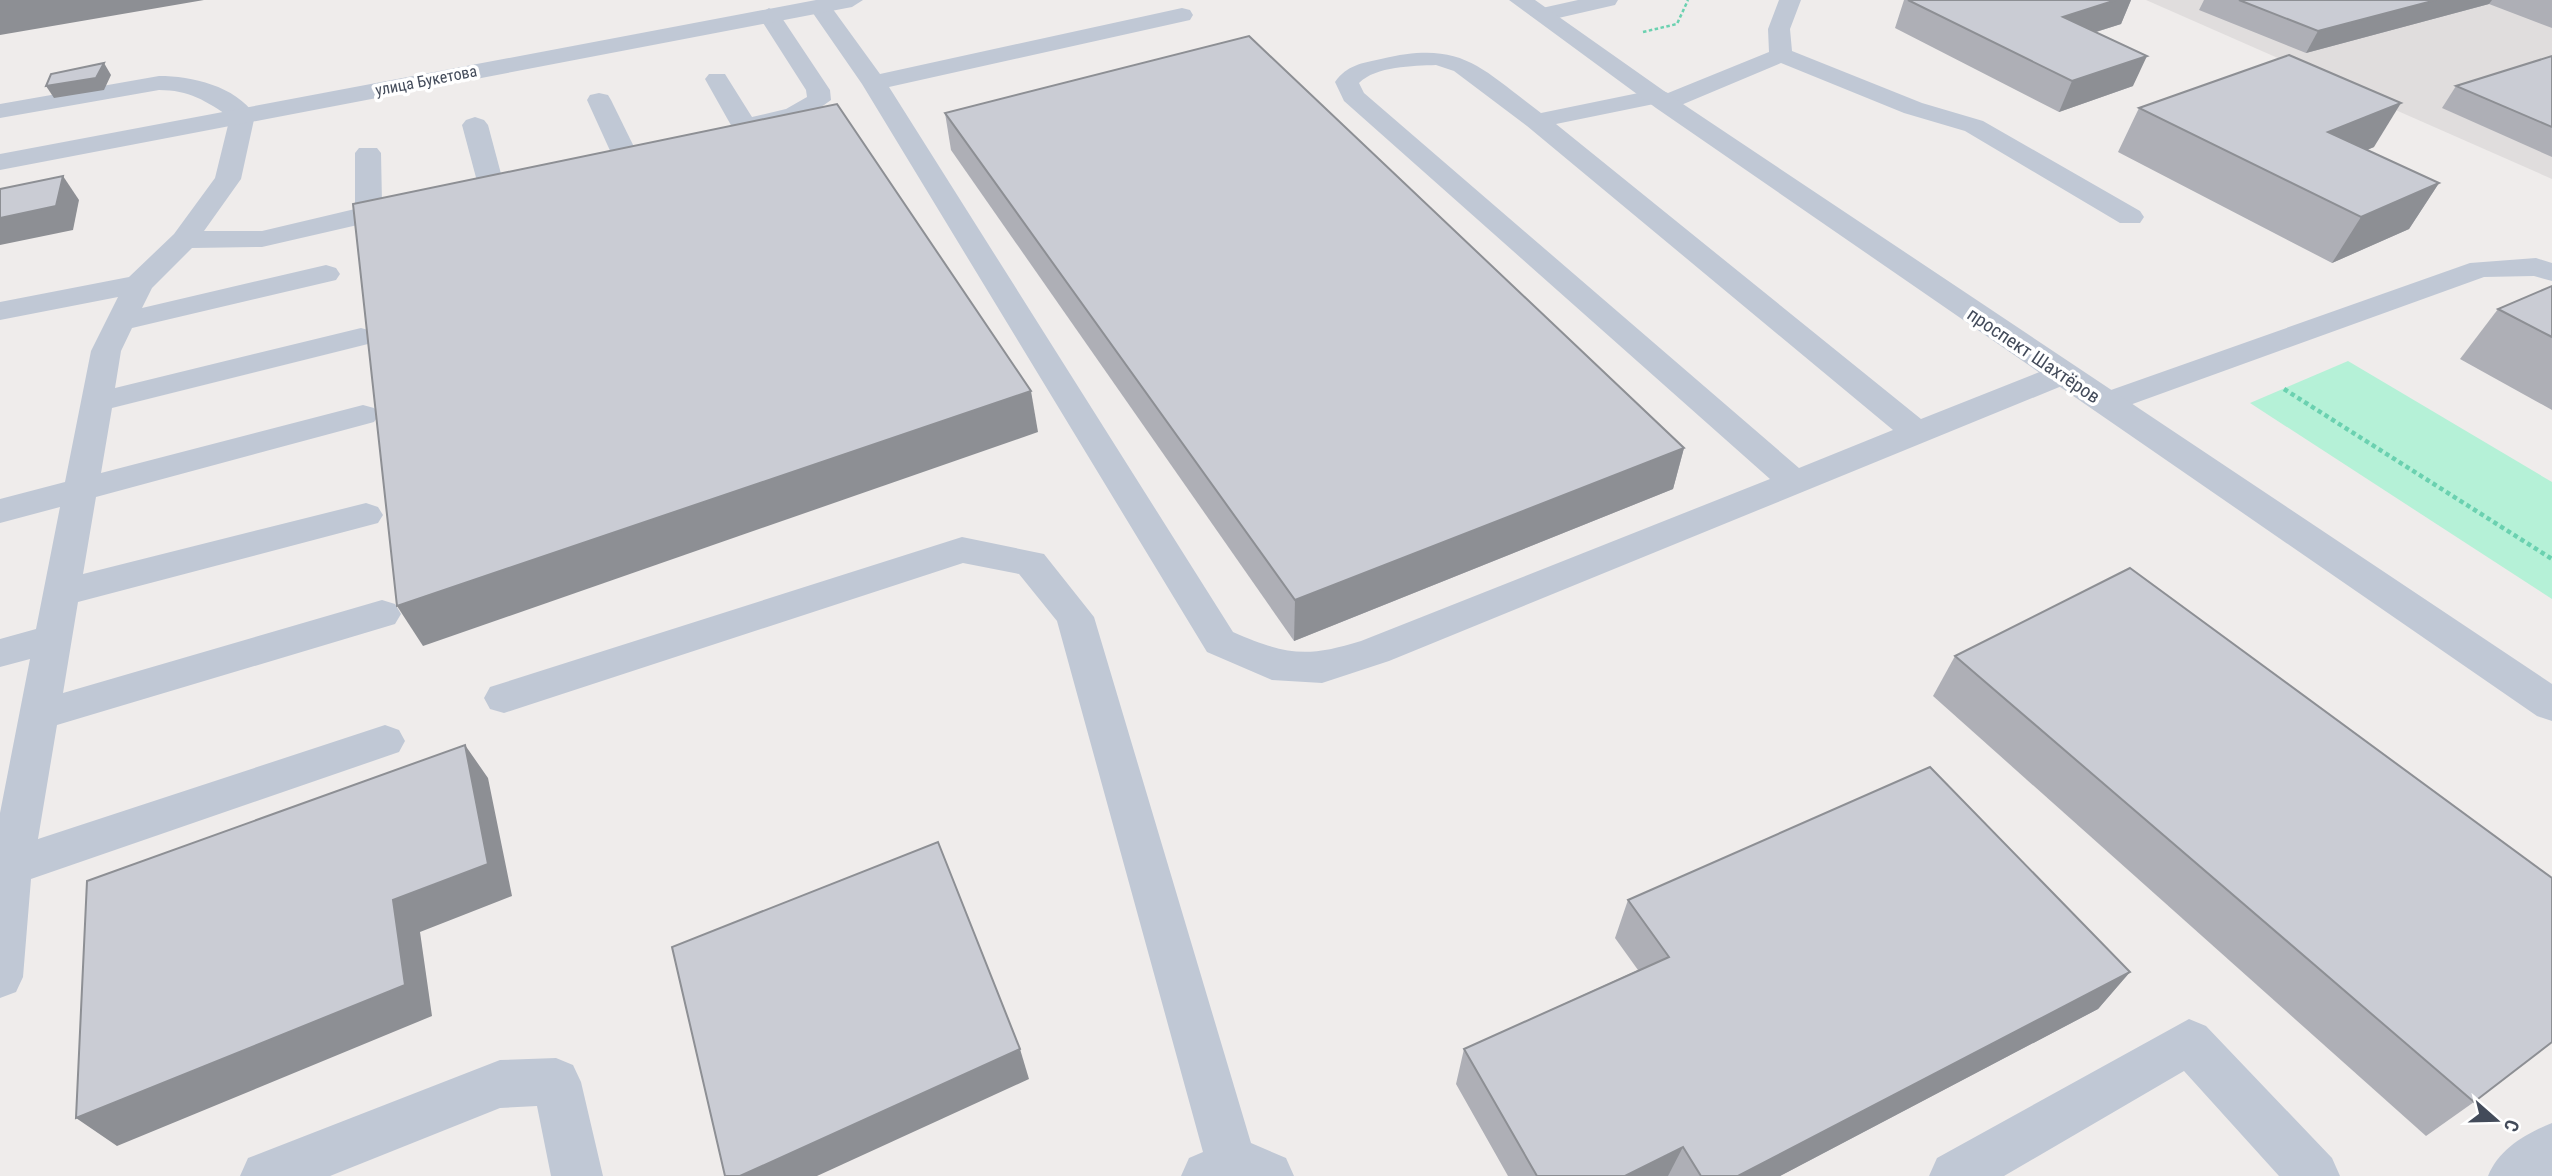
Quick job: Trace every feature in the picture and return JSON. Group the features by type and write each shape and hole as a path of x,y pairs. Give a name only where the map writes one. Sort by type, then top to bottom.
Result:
{"street":[{"name":"улица Букетова","path":"0,162 852,0"},
{"name":"проспект Шахтёров","path":"1495,0 1530,8 2105,403 2552,705"}],"lane":[{"path":"1530,8 1607,0"},
{"path":"1781,55 1779,29 1790,0"},
{"path":"819,6 874,83 1220,642 1272,666 1322,668 1375,651 2063,374"},
{"path":"718,133 794,115 820,100 818,90 769,15"},
{"path":"874,83 1182,15"},
{"path":"1536,121 1661,99 1781,55 1913,108 1974,126 2130,216"},
{"path":"1794,482 1353,96 1347,82 1358,71 1410,59 1438,58 1462,66 1536,121 1917,433"},
{"path":"717,79 745,127"},
{"path":"0,111 159,83 184,83 195,84 243,115 228,179 184,240 139,284 106,351 11,867 0,977"},
{"path":"599,100 625,155"},
{"path":"475,125 479,188 518,179"},
{"path":"598,161 651,148"},
{"path":"368,153 369,214"},
{"path":"184,240 262,239 430,200"},
{"path":"2105,403 2480,270 2536,267 2552,272"},
{"path":"121,321 326,274"},
{"path":"0,311 139,284"},
{"path":"97,402 361,337"},
{"path":"0,511 82,487 363,415"},
{"path":"62,593 366,515"},
{"path":"504,698 962,550 1031,563 1075,617 1236,1172"},
{"path":"40,715 382,614"},
{"path":"0,653 54,638"},
{"path":"11,867 385,741"},
{"path":"1955,1176 2189,1042 2315,1176"},
{"path":"266,1176 500,1084 555,1082 577,1176"},
{"path":"2514,1176 2552,1149"}],"path":[{"path":"2233,356 2552,559"}],"shaded area":[{"path":"2146,0 2552,0 2552,179"}],"green space":[{"path":"2348,361 2552,482 2552,599 2250,403"}],"building":[{"path":"1908,0 2116,0 2063,17 2147,56 2072,81"},
{"path":"2239,0 2436,0 2318,31"},
{"path":"1249,36 1684,448 1295,600 945,113"},
{"path":"2289,55 2401,103 2328,132 2439,183 2361,217 2139,108"},
{"path":"2552,56 2552,127 2456,86"},
{"path":"104,63 96,78 46,86 51,74"},
{"path":"837,104 1031,391 397,606 353,204"},
{"path":"63,176 56,206 0,218 0,189"},
{"path":"2552,286 2552,337 2498,309"},
{"path":"2130,568 2552,878 2552,1042 2474,1102 1955,656"},
{"path":"465,745 488,864 393,900 405,985 76,1118 87,881"},
{"path":"1930,767 2130,972 1738,1176 1701,1176 1683,1147 1625,1176 1537,1176 1464,1049 1669,957 1628,900"},
{"path":"938,842 1020,1049 740,1176 725,1176 672,947"}]}
